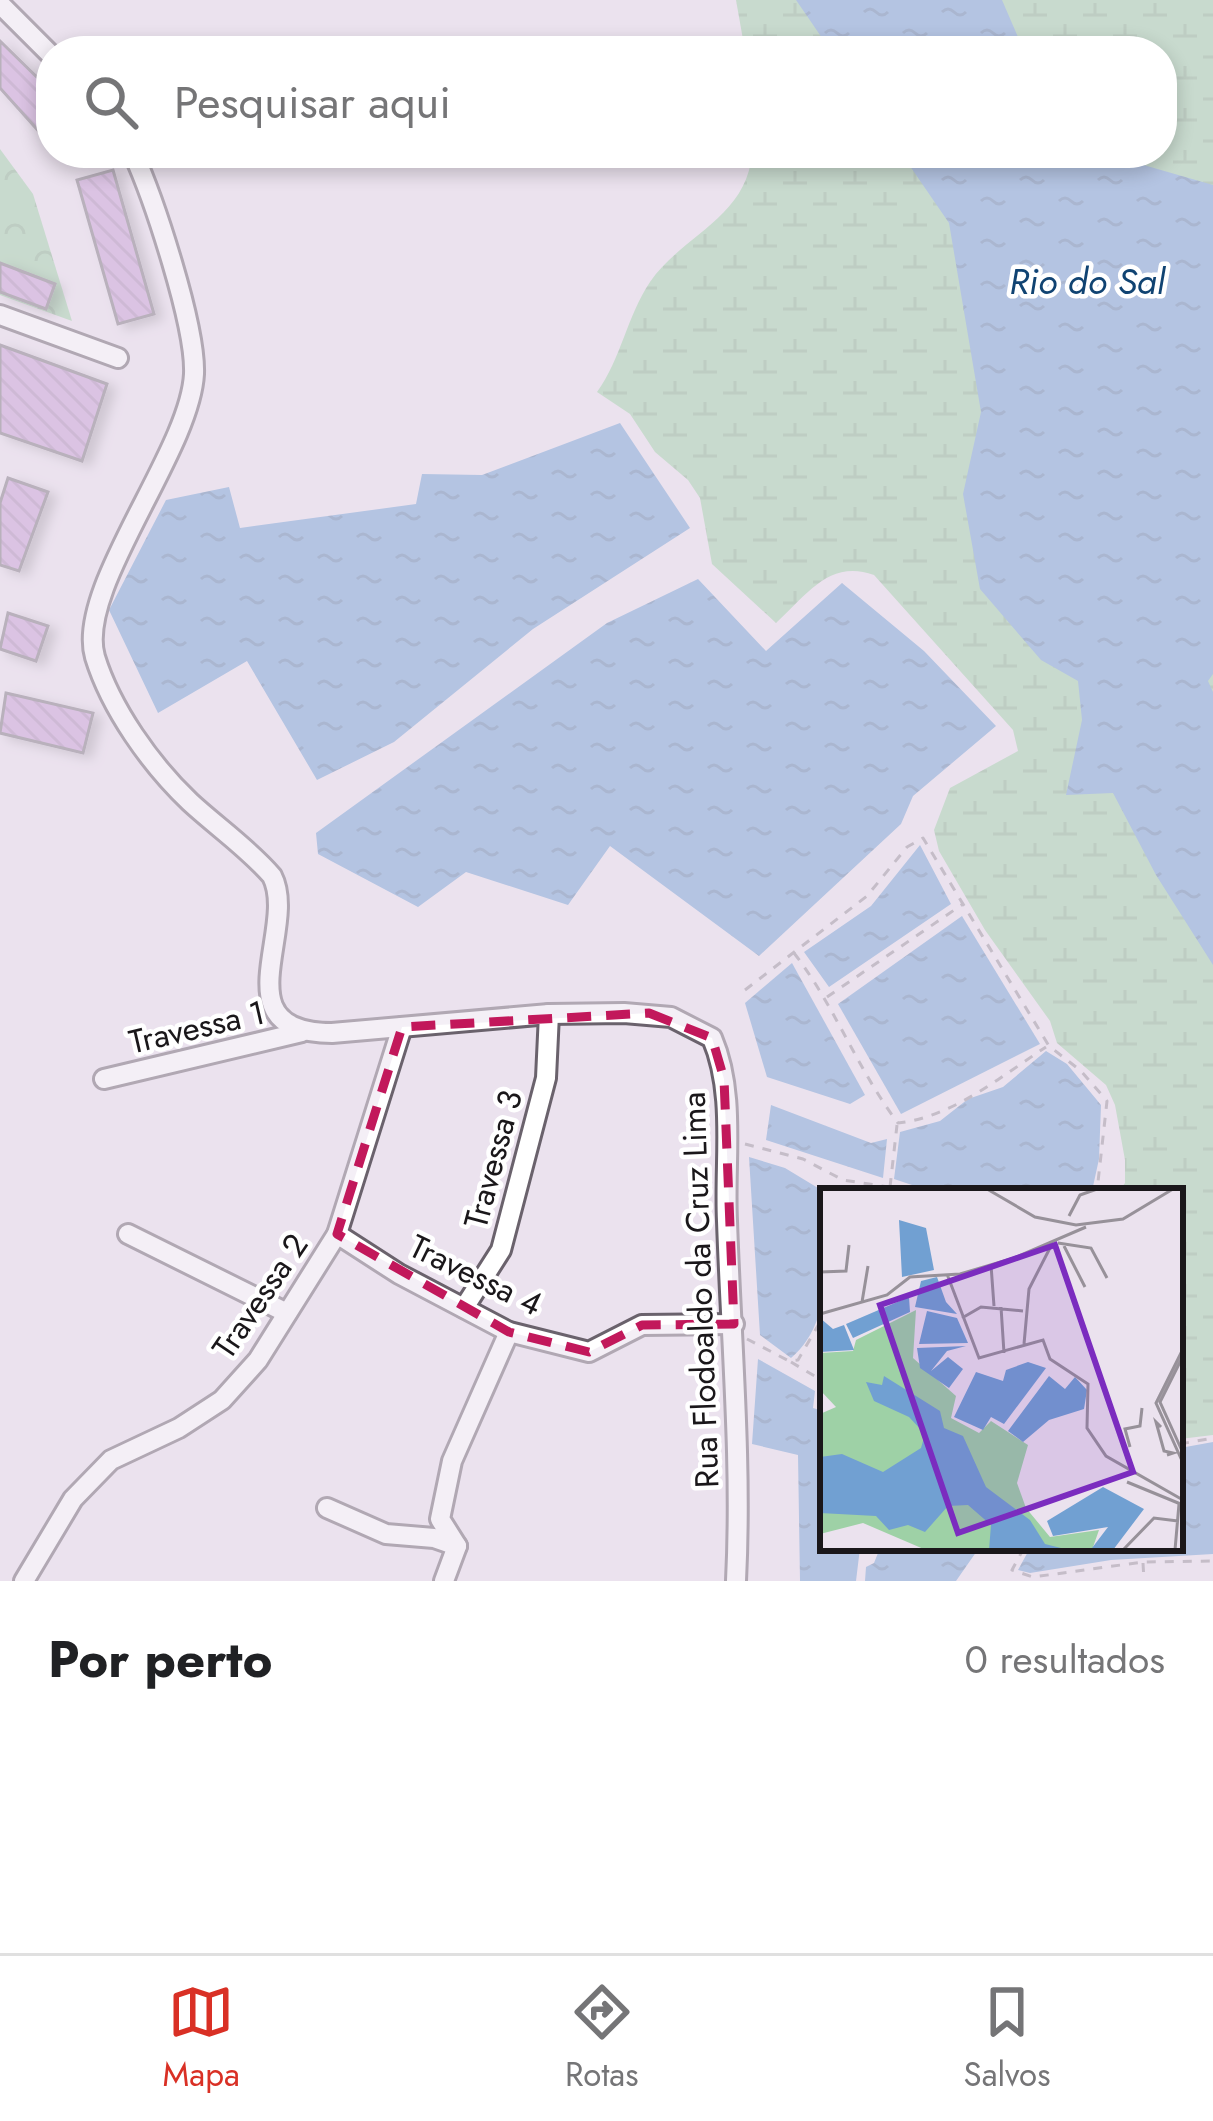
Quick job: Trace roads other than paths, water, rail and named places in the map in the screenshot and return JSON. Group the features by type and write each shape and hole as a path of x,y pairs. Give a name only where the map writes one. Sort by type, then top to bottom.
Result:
{"street":[{"path":"0,4 36,40"},
{"path":"138,168 188,324 194,373 179,425 98,608 93,644 118,706 166,777 276,883 280,909 267,980 280,1013 302,1032"},
{"path":"0,315 118,358"},
{"name":"Rua Flodoaldo da Cruz Lima","path":"302,1032 549,1014 649,1013 671,1017 712,1038 722,1066 726,1138 734,1329 736,1581"},
{"name":"Travessa 3","path":"464,1308 501,1250 546,1078 549,1014"},
{"name":"Travessa 2","path":"25,1581 73,1499 111,1460 179,1428 222,1400 258,1360 337,1234 403,1027"},
{"name":"Travessa 1","path":"104,1079 302,1032"},
{"path":"128,1234 287,1313"},
{"name":"Travessa 4","path":"337,1234 509,1332 589,1352 642,1325 734,1329"},
{"path":"457,1546 440,1519 452,1461 509,1332"},
{"path":"327,1508 386,1534 434,1538 457,1546"},
{"path":"444,1581 457,1546"}],"water":[{"path":"796,0 1002,0 1018,36 821,36"},
{"name":"Rio do Sal","path":"911,168 1154,168 1213,185 1213,674 1208,681 1213,692 1213,965 1156,875 1113,793 1066,795 1082,720 1078,681 1041,660 980,589 963,494 981,412 949,223"},
{"path":"620,423 690,528 533,629 394,742 317,780 247,661 158,713 109,610 166,500 229,487 240,528 416,504 422,474 482,475"},
{"path":"698,579 766,651 842,583 924,651 996,726 913,796 901,824 759,956 610,846 568,905 466,872 418,907 318,854 316,833 607,623"},
{"path":"920,845 951,904 829,987 804,952 871,906"},
{"path":"962,916 1040,1044 901,1114 838,1004"},
{"path":"792,963 865,1095 850,1104 767,1077 745,1003"},
{"path":"1046,1051 1067,1064 1101,1105 1093,1188 921,1188 894,1179 900,1132 940,1121 968,1099 1003,1087"},
{"path":"771,1105 871,1143 887,1139 883,1178 766,1140"},
{"path":"749,1157 785,1168 820,1189 816,1323 791,1358 760,1335"},
{"path":"758,1359 815,1391 813,1408 820,1410 820,1551 860,1551 856,1581 800,1581 798,1455 752,1444"},
{"path":"1213,1442 1213,1554 1111,1560 1030,1573 1018,1570 1028,1551 1183,1551 1183,1447"},
{"path":"879,1551 977,1551 956,1581 865,1581 866,1567 874,1563"}]}
